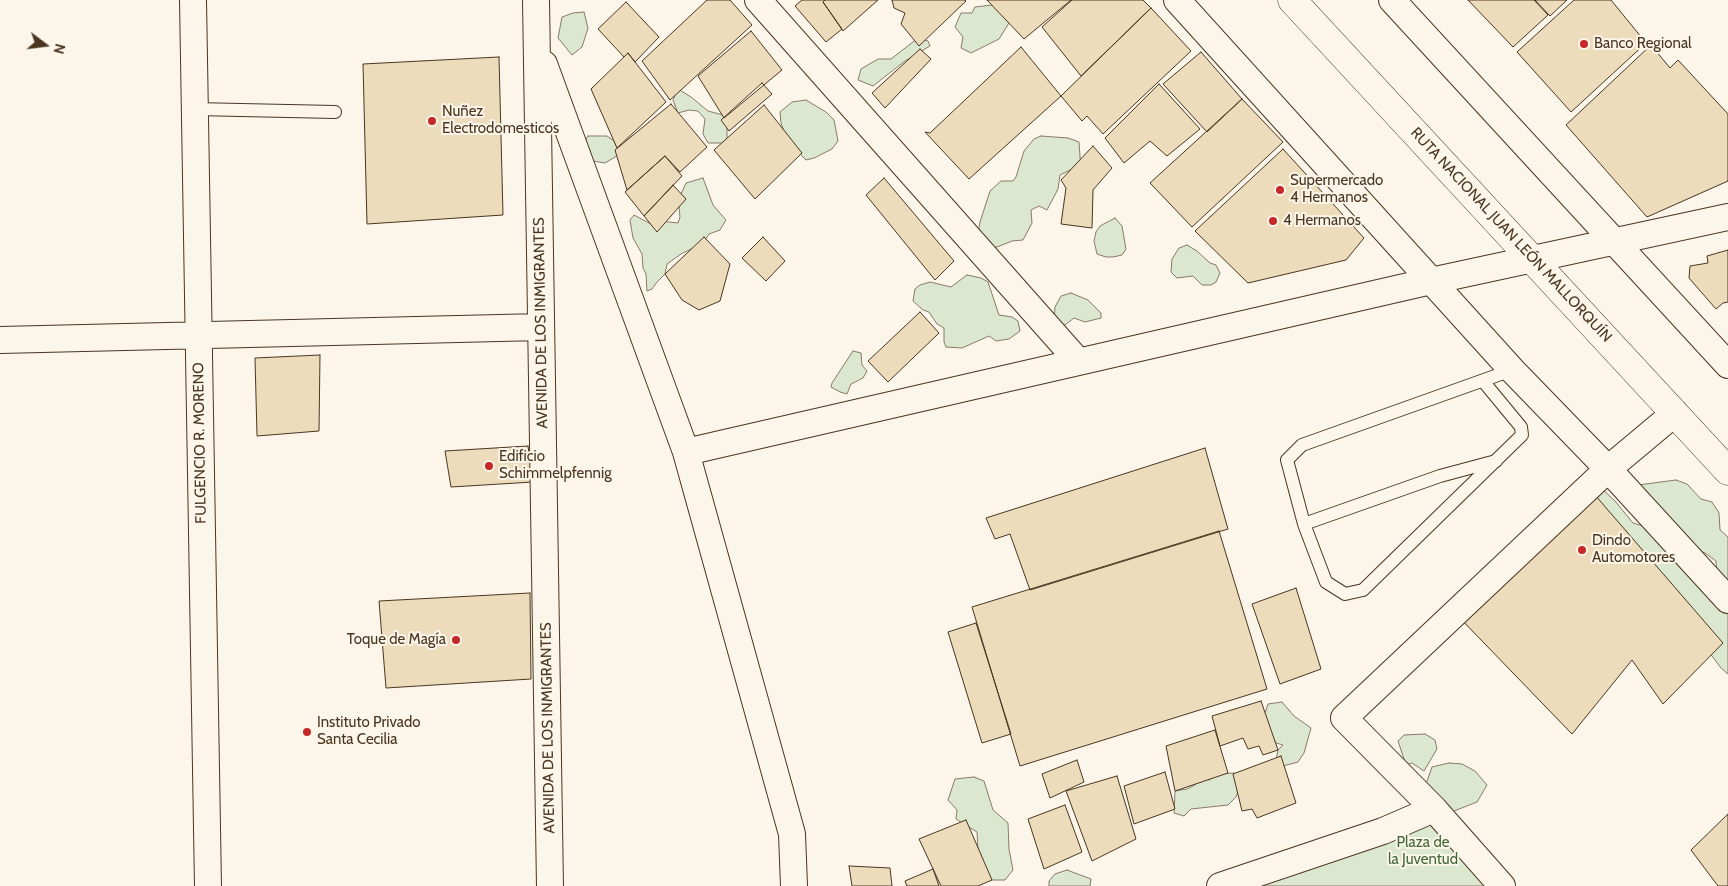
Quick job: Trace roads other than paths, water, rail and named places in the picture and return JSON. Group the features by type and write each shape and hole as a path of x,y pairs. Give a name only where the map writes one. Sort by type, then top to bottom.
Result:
{"highway":[{"name":"RUTA NACIONAL JUAN LEÓN MALLORQUÍN","path":"1292,0 1728,471"}],"street":[{"name":"FULGENCIO R. MORENO","path":"192,0 208,886"},
{"name":"AVENIDA DE LOS INMIGRANTES","path":"536,0 550,886"},
{"path":"758,0 1078,361"},
{"path":"1177,0 1512,370 1608,469 1728,600"},
{"path":"1392,0 1728,365"},
{"path":"537,46 686,452 792,834 794,886"},
{"path":"686,452 1432,281 1728,217"},
{"path":"0,340 542,326"},
{"path":"1502,886 1434,809 1344,718 1608,469 1675,413"},
{"path":"1220,886 1383,831 1434,809"}],"lane":[{"path":"194,109 336,112"},
{"path":"1483,381 1521,427 1522,436 1363,590 1345,594 1326,582 1304,524 1286,460 1302,445 1512,370"},
{"path":"1304,524 1440,476 1496,461"}],"place":[{"name":"Banco Regional","path":"1584,44"},
{"name":"Nuñez Electrodomesticos","path":"432,121"},
{"name":"Supermercado 4 Hermanos","path":"1280,190"},
{"name":"4 Hermanos","path":"1273,221"},
{"name":"Edificio Schimmelpfennig","path":"489,466"},
{"name":"Dindo Automotores","path":"1582,550"},
{"name":"Toque de Magía","path":"456,640"},
{"name":"Instituto Privado Santa Cecilia","path":"307,732"}],"park label":[{"name":"Plaza de la Juventud","path":"1423,852"}]}
